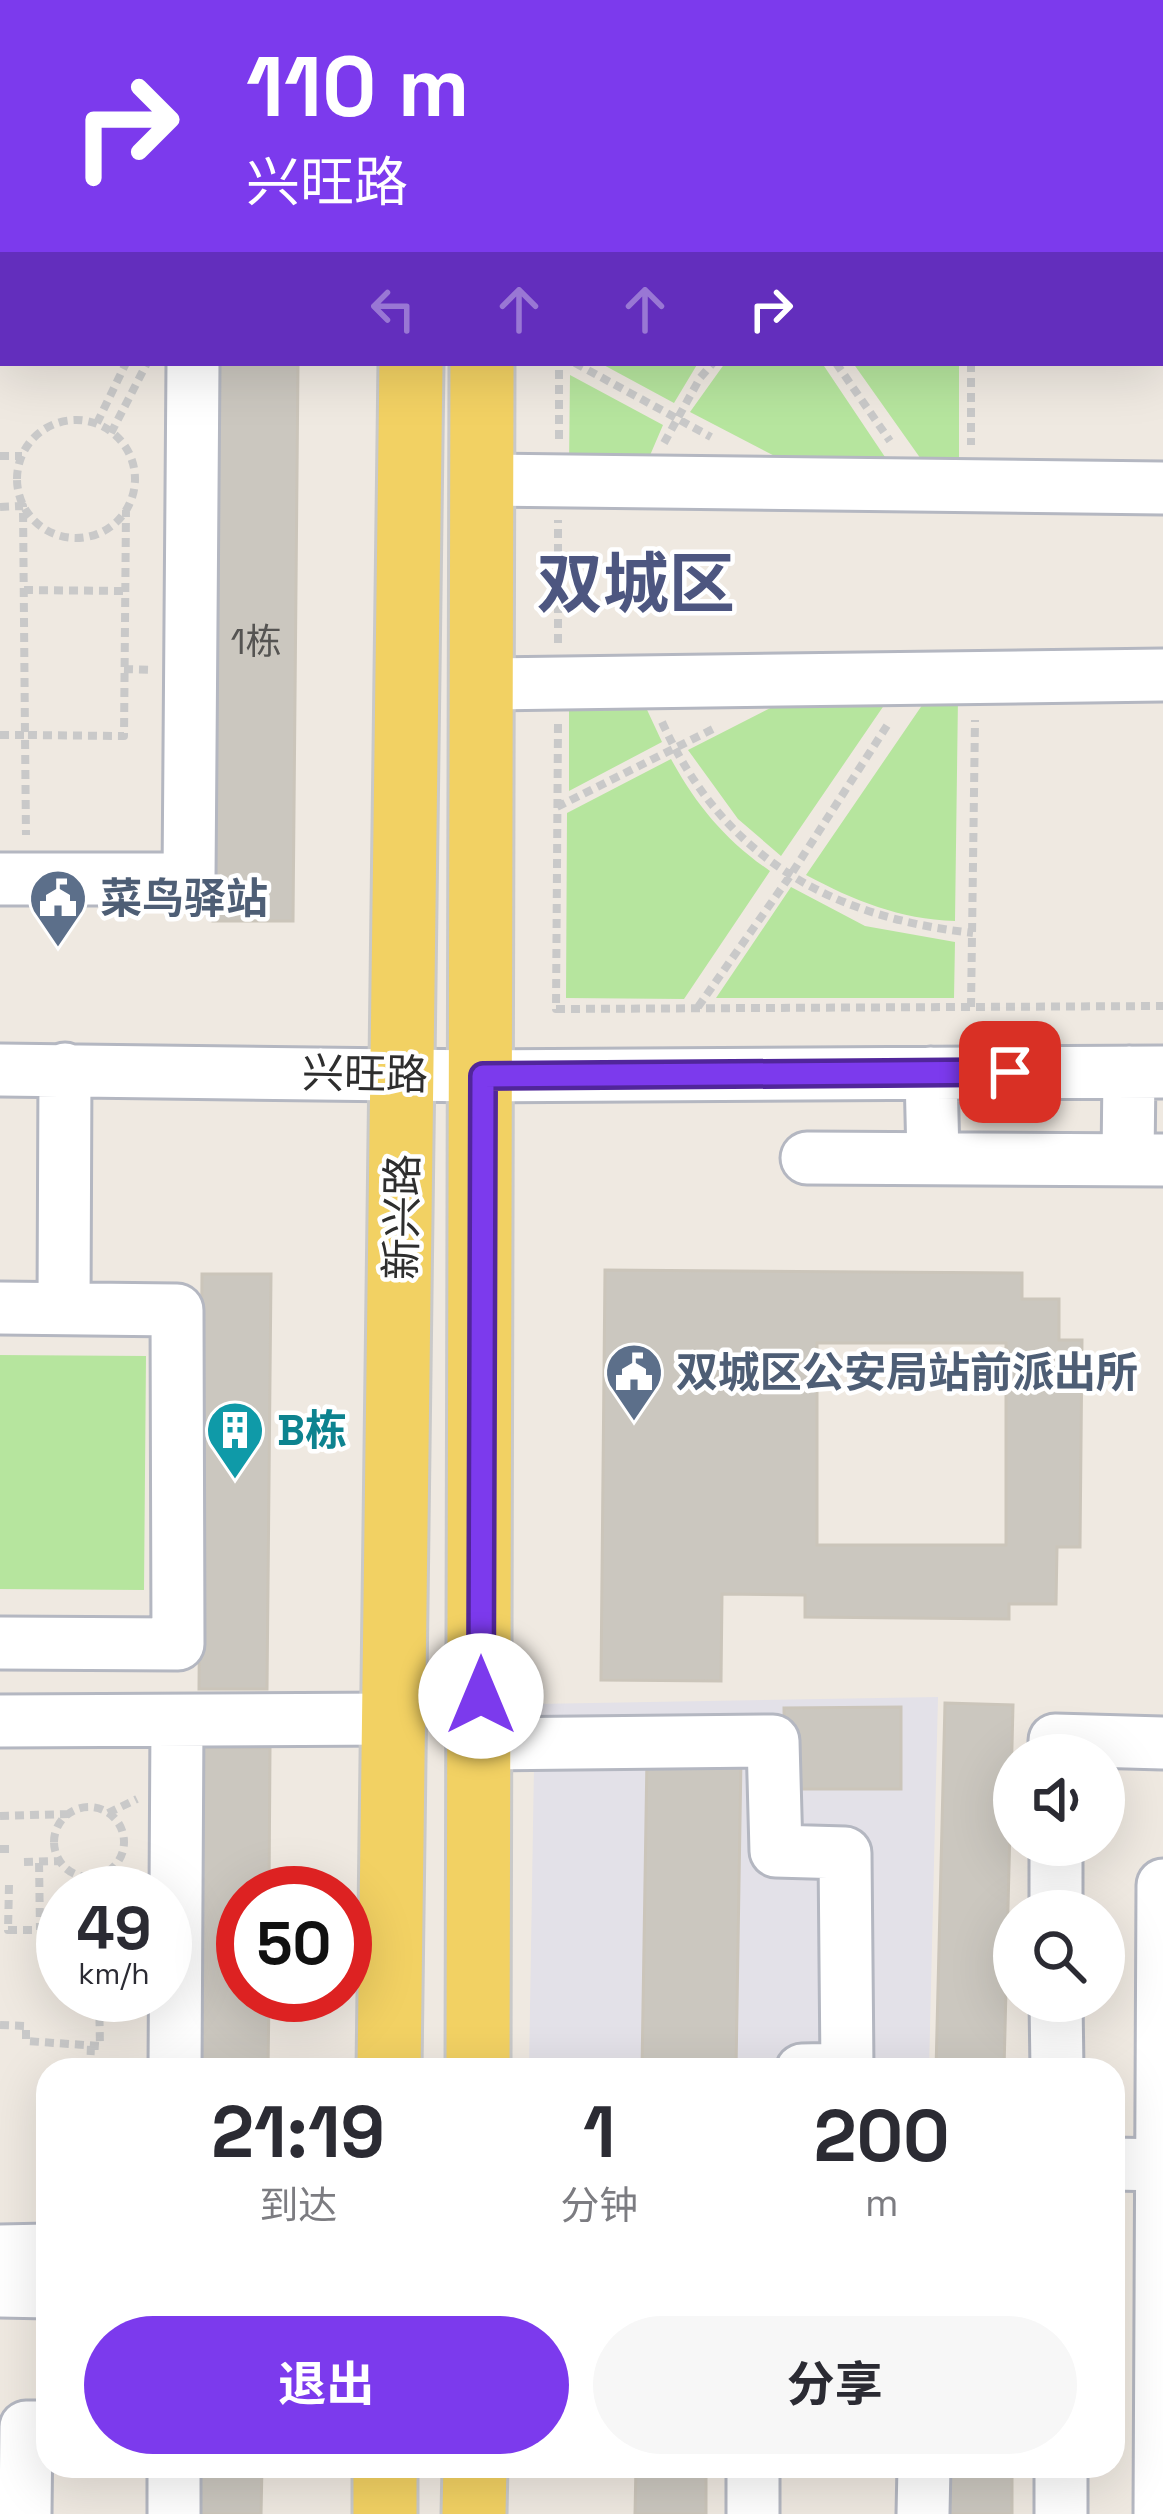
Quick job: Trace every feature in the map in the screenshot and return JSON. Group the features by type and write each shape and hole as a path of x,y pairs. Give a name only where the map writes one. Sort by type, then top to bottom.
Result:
{"main road":[{"name":"新兴路","path":"389,2058 411,366"},
{"name":"新兴路","path":"478,2058 482,366"},
{"path":"385,2514 386,2478"},
{"path":"474,2514 475,2478"}],"street":[{"path":"14,879 189,879 193,366"},
{"path":"483,480 1163,488"},
{"path":"484,684 1163,675"},
{"path":"64,1308 65,1069"},
{"name":"兴旺路","path":"0,1070 483,1076 1146,1072"},
{"path":"807,1158 1146,1160 1146,1072"},
{"path":"931,1073 933,1158"},
{"path":"0,1308 177,1310 178,1644 0,1643"},
{"path":"0,1721 394,1719"},
{"path":"176,2058 177,1721"},
{"path":"481,1744 773,1741 776,1851 845,1853 847,2058"},
{"path":"1125,1742 1163,1743"},
{"path":"1160,2514 1146,2164 1163,1886"},
{"path":"1057,2022 1057,2058"},
{"path":"0,2251 36,2250"},
{"path":"0,2291 36,2292"},
{"path":"25,2514 26,2427 36,2427"},
{"path":"174,2478 174,2514"},
{"path":"753,2478 753,2514"},
{"path":"923,2514 924,2478"},
{"path":"1060,2478 1061,2514"}],"path":[{"path":"98,423 125,366"},
{"path":"112,433 146,366"},
{"path":"581,366 717,440"},
{"path":"650,482 676,418 711,366"},
{"path":"838,366 920,485"},
{"path":"971,366 971,486"},
{"path":"0,735 124,736 125,510 134,486 134,467 127,450 98,423 59,423 41,431 22,456 16,484 23,506 50,533 87,538 104,531 125,510"},
{"path":"0,456 22,456"},
{"path":"14,879 25,735 23,506"},
{"path":"0,507 23,506"},
{"path":"24,590 125,591"},
{"path":"971,1007 976,677"},
{"path":"697,1008 790,876 918,678"},
{"path":"644,682 674,748 712,805 745,840 790,876 873,916 973,933"},
{"path":"559,683 556,1009 1163,1006"},
{"path":"557,807 731,719"},
{"path":"0,1816 70,1814 98,1808 122,1830 124,1841 112,1866"},
{"path":"60,1862 55,1838 70,1814"},
{"path":"23,1862 66,1866"},
{"path":"9,1885 8,1930 40,1930 39,1862"},
{"path":"0,2025 26,2026 26,2041 100,2046 100,2022"},
{"path":"91,2045 91,2058"}],"shaded area":[{"path":"938,1697 929,2058 529,2058 535,1704"}],"green space":[{"path":"606,366 696,366 674,403"},
{"path":"723,366 824,366 891,466 794,466 690,412"},
{"path":"855,366 959,366 959,469 928,469"},
{"path":"570,375 663,425 645,467 569,467"},
{"path":"792,697 889,698 781,856 738,819 688,750"},
{"path":"958,697 955,921 878,907 806,875 927,698"},
{"path":"569,699 642,699 662,742 569,791"},
{"path":"671,759 713,821 770,871 684,999 566,998 567,813"},
{"path":"791,887 865,926 955,942 954,998 716,998"},
{"path":"0,1355 146,1356 144,1590 0,1589"}],"building":[{"path":"220,366 298,366 293,921 213,921"},
{"path":"605,1270 1022,1273 1022,1299 1059,1299 1059,1340 1082,1340 1080,1547 1057,1547 1056,1604 1009,1604 1009,1619 805,1617 805,1595 722,1594 721,1681 601,1680","holes":["817,1343 1006,1343 1006,1545 817,1545"]},
{"name":"B栋","path":"202,1274 271,1274 267,1689 199,1689"},
{"path":"945,1703 1013,1705 1012,1734 993,1734 993,1866 1009,1866 1008,1890 993,1890 993,2022 1005,2022 1004,2058 936,2058"},
{"path":"901,1707 901,1789 785,1789 784,1708"},
{"path":"202,1747 270,1748 269,1866 216,1866 216,2022 269,2022 268,2058 199,2058"},
{"path":"647,1756 741,1758 736,2058 642,2058"},
{"path":"199,2478 262,2478 261,2514 199,2514"},
{"path":"636,2478 706,2478 706,2514 635,2514"},
{"path":"942,2478 1012,2478 1012,2514 942,2514"}],"place":[{"name":"菜鸟驿站","path":"58,949"},
{"name":"双城区公安局站前派出所","path":"634,1423"},
{"name":"B栋","path":"235,1481"}],"district":[{"name":"双城区","path":"636,584"}],"route":[{"path":"481,1696 483,1076 1010,1072"}]}
